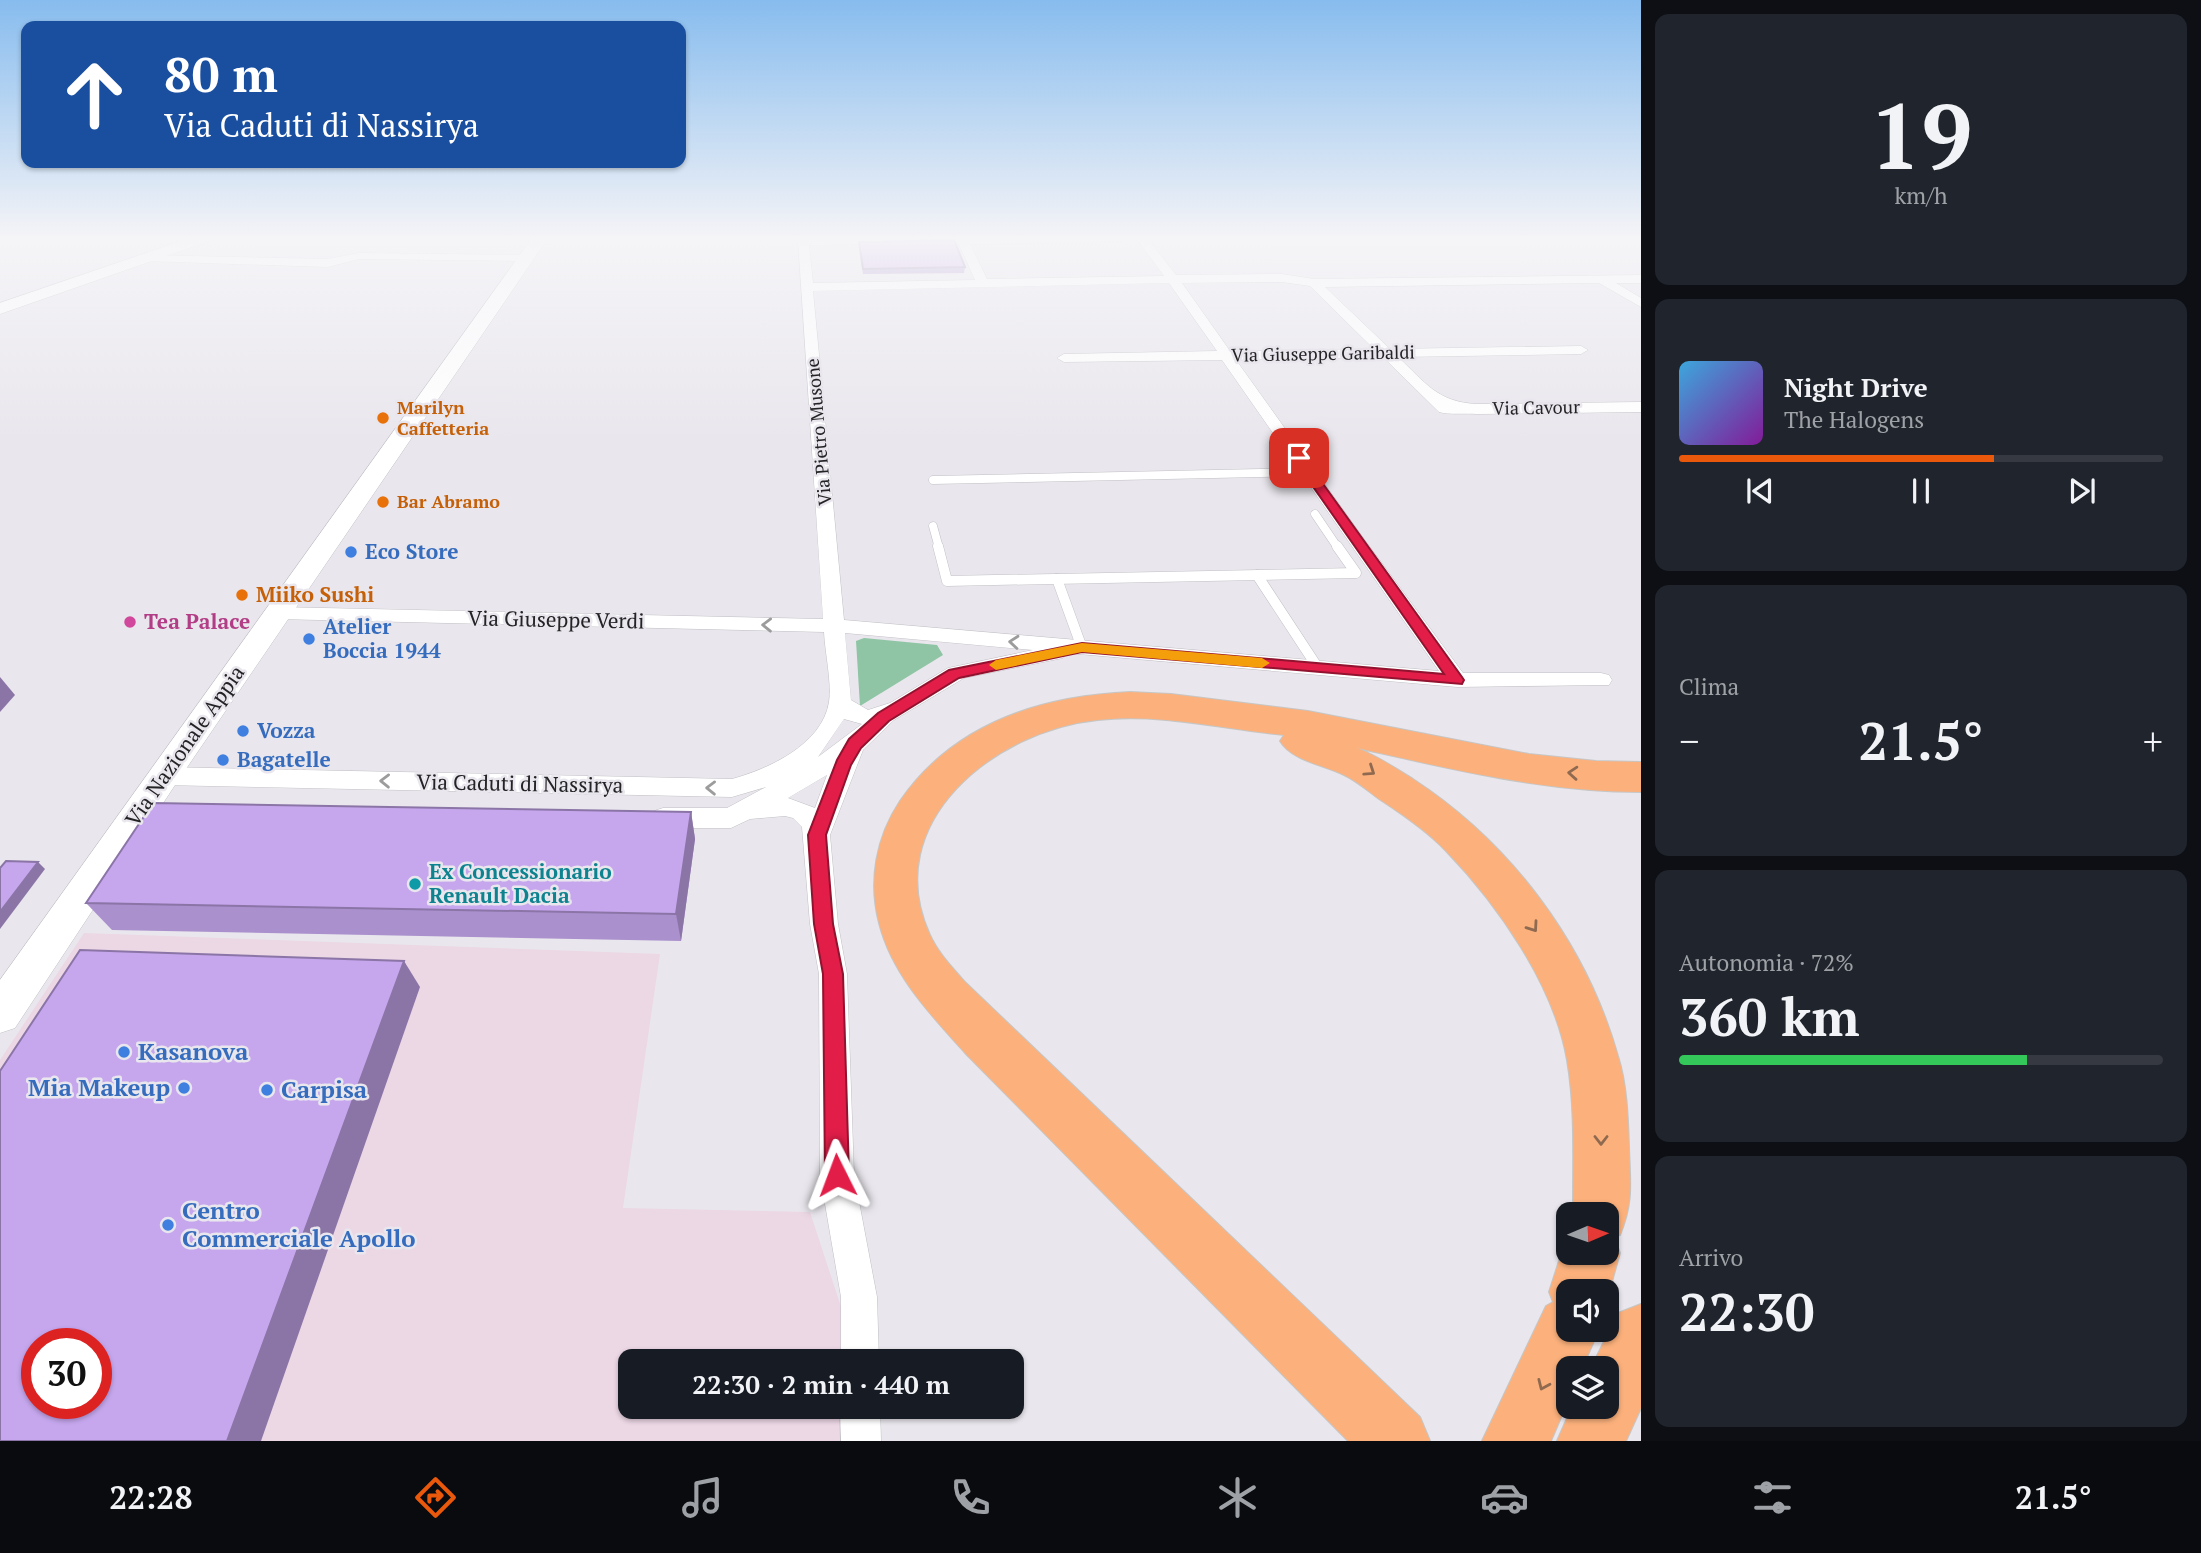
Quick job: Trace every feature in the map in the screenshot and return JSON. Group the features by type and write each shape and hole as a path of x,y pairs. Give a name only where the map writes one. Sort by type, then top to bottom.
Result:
{"highway":[{"path":"1396,1441 984,1037 939,989 915,954 902,918 896,887 900,853 909,822 923,798 967,754 1031,721 1095,707 1174,707 1316,726 1465,758 1542,771 1641,777"},
{"path":"1240,717 1360,765 1411,799 1460,837 1511,896 1538,934 1573,998 1592,1058 1601,1122 1602,1202"},
{"path":"1591,1441 1641,1336"},
{"path":"1516,1441 1562,1342"}],"main road":[{"name":"Via Nazionale Appia","path":"0,1014 149,818 163,776 493,305"}],"street":[{"name":"Via Pietro Musone","path":"809,305 840,704"},
{"path":"1192,305 1457,680"},
{"name":"Via Cavour","path":"1337,305 1454,418"},
{"name":"Via Giuseppe Garibaldi","path":"1064,358 1581,350"},
{"name":"Via Cavour","path":"1433,399 1458,408 1476,410 1641,407"},
{"name":"Via Giuseppe Verdi","path":"277,613 835,626"},
{"path":"835,626 1457,680 1601,680"},
{"path":"955,674 963,656 960,637"},
{"path":"840,704 849,715 862,719 884,717 955,674 1082,648"},
{"name":"Via Caduti di Nassirya","path":"634,818 731,818 766,808 772,795 830,729 840,704"},
{"name":"Via Caduti di Nassirya","path":"163,776 732,788 772,795 820,768 855,744 884,717"},
{"name":"Via Caduti di Nassirya","path":"817,835 843,765 855,744"},
{"path":"772,795 806,811 814,820 817,835 824,924 833,974 837,1175 859,1297 860,1349"},
{"path":"860,1419 861,1441"}],"lane":[{"path":"933,480 1308,472"},
{"path":"933,526 947,581 1356,573 1315,514"},
{"path":"1257,575 1318,668"},
{"path":"1057,579 1082,648"}],"shaded area":[{"path":"84,933 660,954 623,1208 810,1212 842,1310 841,1349 618,1349 618,1419 841,1419 841,1441 0,1441 0,1060"}],"green space":[{"path":"864,638 937,645 943,655 860,706 856,641"}],"building":[{"name":"Ex Concessionario Renault Dacia","path":"153,803 691,812 676,914 86,903"},
{"path":"6,861 38,862 0,912 0,868"},
{"name":"Centro Commerciale Apollo","path":"80,950 404,961 227,1441 0,1441 0,1071"}],"slow traffic":[{"path":"996,665 1082,648 1262,663"}],"place":[{"name":"Marilyn Caffetteria","path":"383,418"},
{"name":"Bar Abramo","path":"383,502"},
{"name":"Eco Store","path":"351,552"},
{"name":"Miiko Sushi","path":"242,595"},
{"name":"Tea Palace","path":"130,622"},
{"name":"Atelier Boccia 1944","path":"309,639"},
{"name":"Vozza","path":"243,731"},
{"name":"Bagatelle","path":"223,760"},
{"name":"Ex Concessionario Renault Dacia","path":"415,884"},
{"name":"Kasanova","path":"124,1052"},
{"name":"Mia Makeup","path":"184,1088"},
{"name":"Carpisa","path":"267,1090"},
{"name":"Centro Commerciale Apollo","path":"168,1225"}],"route":[{"path":"837,1175 833,974 824,924 817,835 843,765 855,744 884,717 955,674 1082,648 1457,680 1299,458"}]}
